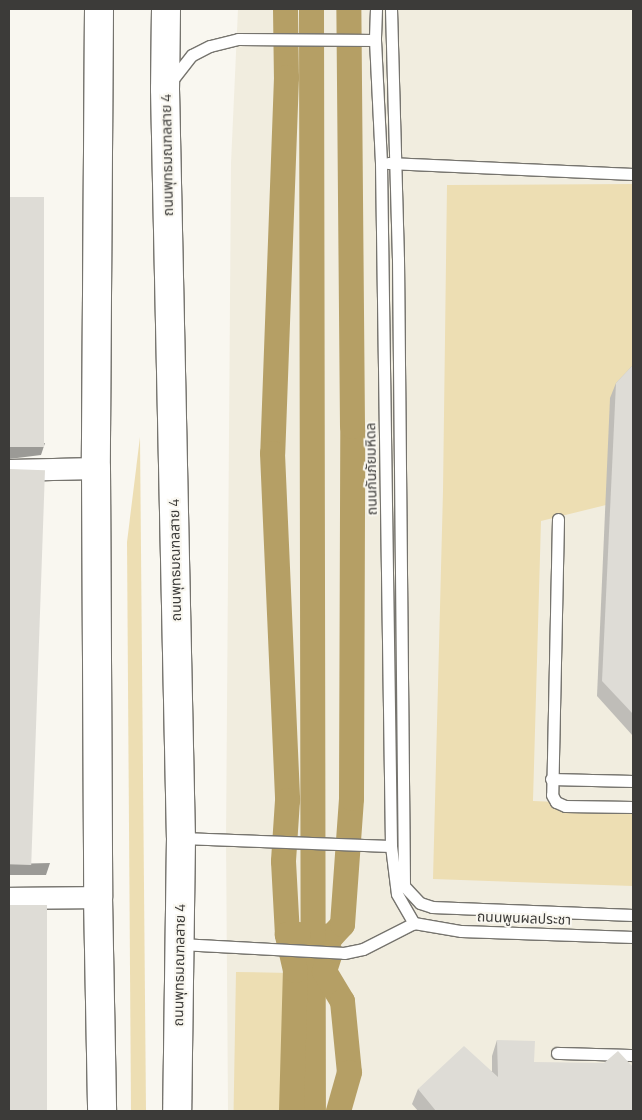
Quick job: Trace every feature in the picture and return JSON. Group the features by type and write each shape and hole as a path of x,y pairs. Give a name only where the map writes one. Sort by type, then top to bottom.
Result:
{"main road":[{"path":"99,9 96,468 98,897 102,1111"},
{"name":"ถนนพุทธมณฑลสาย 4","path":"166,9 165,89 181,838 177,1111"}],"street":[{"path":"9,470 96,468"},
{"path":"9,898 98,897"}],"lane":[{"name":"ถนนกันภัยมหิดล","path":"376,9 375,40 381,162 391,846 397,894 414,924"},
{"name":"ถนนกันภัยมหิดล","path":"391,9 398,269 402,865 404,886 420,904"},
{"path":"165,89 192,55 210,46 238,39 375,40"},
{"path":"381,162 633,174"},
{"path":"558,520 552,795 556,802 565,806 633,807"},
{"path":"551,779 633,781"},
{"path":"181,838 391,846"},
{"name":"ถนนพูนผลประชา","path":"420,904 449,909 633,915"},
{"path":"180,944 245,949 334,952 364,949 414,924"},
{"name":"ถนนพูนผลประชา","path":"414,924 461,931 633,937"},
{"path":"557,1053 633,1055"}],"shaded area":[{"path":"238,9 633,9 633,1111 228,1111 226,840 231,163"},
{"path":"633,184 633,375 606,505 541,521 533,801 633,805 633,886 433,879 443,491 447,185"},
{"path":"140,437 146,1111 131,1111 127,542"},
{"path":"236,972 290,973 288,1111 234,1111"}],"building":[{"path":"9,197 44,197 44,447 9,447"},
{"path":"633,365 633,714 602,681 616,383"},
{"path":"9,469 45,470 31,865 9,864"},
{"path":"9,905 47,905 47,1111 9,1111"},
{"path":"497,1040 535,1041 534,1062 604,1063 618,1051 633,1067 633,1111 436,1111 418,1089 464,1046 498,1077"}],"waterway":[{"path":"285,9 286,77 272,453 287,800 283,861 287,934 331,936 342,924 351,798 352,426 348,9"},
{"path":"311,9 313,1111"},
{"path":"291,1111 295,970 287,934 298,934"},
{"path":"330,952 324,971 342,1001 349,1072 338,1111"}]}
